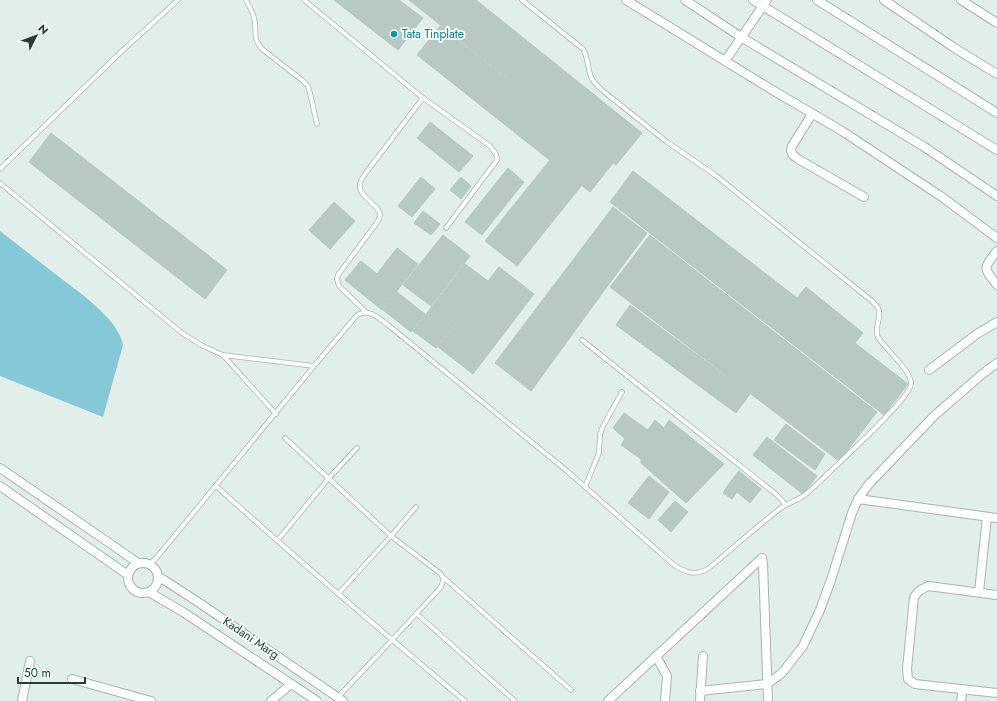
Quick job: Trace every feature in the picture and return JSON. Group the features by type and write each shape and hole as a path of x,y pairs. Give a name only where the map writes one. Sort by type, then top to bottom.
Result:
{"street":[{"path":"626,0 842,132 942,196 997,238"},
{"path":"685,0 741,37 922,146 997,196"},
{"path":"753,0 765,3 997,150"},
{"path":"817,0 997,113"},
{"path":"884,0 997,74"},
{"path":"962,0 997,23"},
{"path":"725,61 765,3"},
{"path":"812,114 792,146 791,151 793,155 864,197"},
{"path":"997,251 987,264 986,268 987,272 997,285"},
{"path":"929,370 977,334 997,322"},
{"path":"700,691 767,684 782,673 803,646 820,610 858,499 869,484 934,416 997,363"},
{"path":"0,468 138,563"},
{"path":"0,486 128,574"},
{"path":"858,499 997,518"},
{"path":"979,592 987,517"},
{"path":"608,701 762,558 768,701"},
{"path":"142,562 150,564 157,571 158,581 153,590 149,592 139,593 129,584 128,574 131,567 138,563 142,562"},
{"name":"Kadani Marg","path":"158,576 341,699"},
{"path":"997,595 928,586 919,591 914,597 907,669 908,679 915,684 997,694"},
{"name":"Kadani Marg","path":"149,592 183,612 317,701"},
{"path":"656,656 667,676 665,701"},
{"path":"700,701 703,656"},
{"path":"22,701 30,661"},
{"path":"72,679 151,701"},
{"path":"271,701 291,684"},
{"path":"961,701 963,690"}],"lane":[{"path":"0,169 116,57 178,0"},
{"path":"246,0 255,20 255,37 258,44 262,49 308,86 318,124"},
{"path":"304,0 423,98 490,146 494,151 497,156 497,160 446,228"},
{"path":"423,98 361,180 360,188 362,192 377,209 380,216 376,224 338,275 337,279 339,286 366,312 388,325 585,486 674,566 691,573 702,572 709,568 786,505 807,494 873,430 895,407 909,389 911,384 905,370 877,336 876,329 879,309 872,301 715,175 667,142 603,91 592,79 586,54 583,49 522,0"},
{"path":"0,183 182,333 201,345 223,355 314,366"},
{"path":"150,564 357,315 362,312 366,312"},
{"path":"582,340 777,495 786,505"},
{"path":"223,355 276,414"},
{"path":"585,486 599,453 600,434 603,426 622,392"},
{"path":"285,438 391,536 441,574 571,690"},
{"path":"277,541 328,479 357,448"},
{"path":"216,486 338,594 465,701"},
{"path":"338,594 416,507"},
{"path":"341,699 392,640 441,587 443,577"},
{"path":"417,614 515,701"}],"water":[{"path":"0,231 84,296 105,314 113,324 123,345 103,417 0,376"}],"building":[{"name":"Tata Tinplate","path":"334,0 399,0 423,18 398,50"},
{"path":"409,0 476,0 642,133 616,165"},
{"path":"440,26 613,163 590,192 417,55"},
{"path":"430,122 473,156 459,172 417,138"},
{"path":"51,133 227,270 205,299 29,162"},
{"path":"550,160 582,185 517,266 485,241"},
{"path":"508,168 524,182 482,235 465,222"},
{"path":"633,171 797,298 806,287 863,333 855,343 908,384 884,415 610,202"},
{"path":"421,177 435,189 412,217 398,206"},
{"path":"461,177 471,186 461,199 450,190"},
{"path":"334,202 355,221 330,249 309,230"},
{"path":"613,207 647,233 531,391 495,363"},
{"path":"423,211 440,224 431,235 414,223"},
{"path":"443,235 470,256 431,306 403,285"},
{"path":"650,235 877,412 839,461 610,287"},
{"path":"397,248 418,264 382,310 345,280 361,261 377,274"},
{"path":"465,264 488,281 436,348 413,331"},
{"path":"499,267 534,294 473,374 438,347"},
{"path":"397,292 425,314 411,332 383,310"},
{"path":"630,305 750,394 736,413 616,325"},
{"path":"624,413 648,430 655,420 664,428 669,420 724,464 686,503 641,463 641,459 621,445 625,439 613,428"},
{"path":"786,424 825,454 815,470 774,440"},
{"path":"767,437 817,476 803,494 753,455"},
{"path":"739,471 761,489 750,503 737,492 732,499 723,493"},
{"path":"649,476 669,492 649,519 628,503"},
{"path":"675,501 688,512 671,532 658,520"}],"place":[{"name":"Tata Tinplate","path":"394,34"}]}
